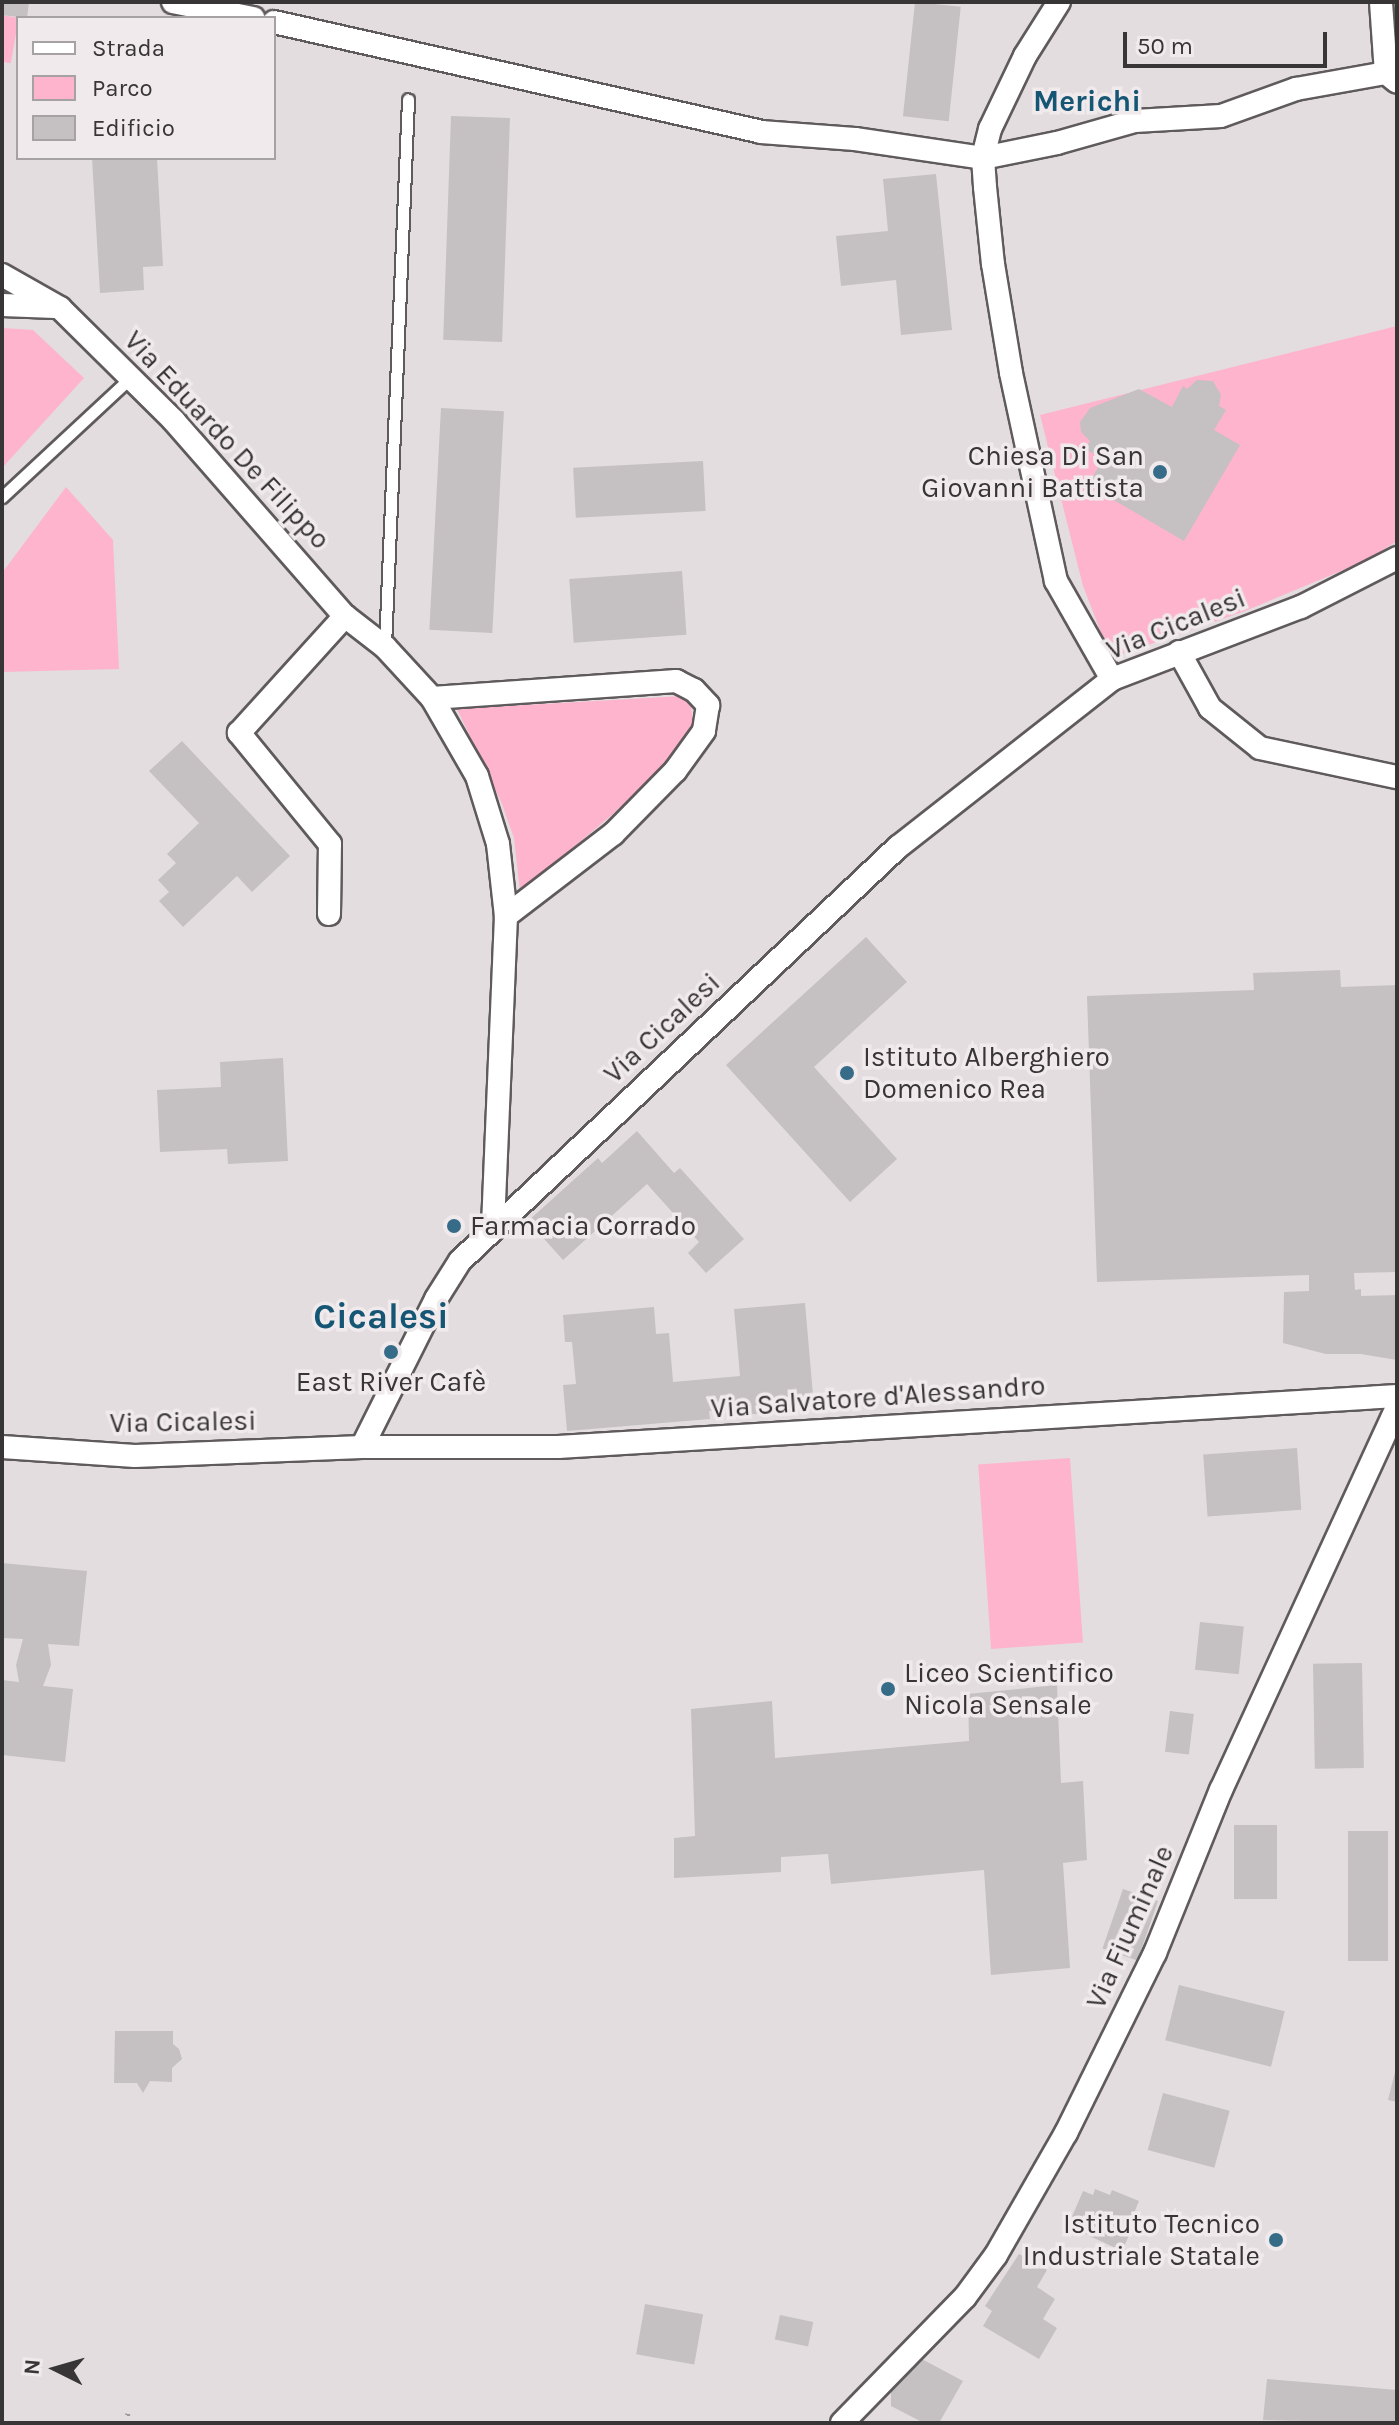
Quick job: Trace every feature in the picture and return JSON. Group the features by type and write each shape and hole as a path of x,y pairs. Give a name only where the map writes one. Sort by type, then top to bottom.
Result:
{"street":[{"path":"173,2 243,16"},
{"path":"1059,2 1025,56 990,129 983,158 993,264 1011,373 1056,581 1112,679"},
{"path":"276,22 761,132 855,139 983,158 1057,143 1135,121 1221,116 1296,89 1392,77 1381,2"},
{"name":"Via Eduardo De Filippo","path":"2,275 60,308 131,376 345,616 385,647 432,698 477,776 498,844 506,916 493,1227"},
{"path":"2,305 60,308"},
{"name":"Via Cicalesi","path":"2,1447 135,1456 362,1447 436,1299 460,1261 898,847 1112,679 1301,607 1397,558"},
{"path":"329,914 330,844 239,733 345,616"},
{"path":"1179,652 1210,708 1260,748 1397,777"},
{"path":"432,698 676,681 694,690 708,705 704,731 675,771 613,834 506,916"},
{"name":"Via Salvatore d'Alessandro","path":"362,1447 558,1447 1397,1396"},
{"name":"Via Fiuminale","path":"842,2423 965,2297 996,2255 1066,2133 1155,1953 1221,1790 1397,1408"}],"lane":[{"path":"385,647 408,99"},
{"path":"2,497 131,376"}],"path":[{"path":"126,2423 128,2413"}],"green space":[{"path":"2,15 16,17 11,63 2,62"},
{"path":"1397,326 1397,541 1365,561 1245,611 1111,658 1083,586 1040,415"},
{"path":"2,328 33,330 84,378 2,468"},
{"path":"66,487 113,540 119,669 2,672 2,573"},
{"path":"683,696 691,707 694,726 666,763 613,814 520,892 514,838 502,804 457,709"},
{"path":"1070,1458 1083,1643 991,1649 978,1464"}],"building":[{"path":"2,2 29,2 27,16 2,15"},
{"path":"915,2 961,7 949,121 903,116"},
{"path":"451,116 510,118 502,342 443,340"},
{"path":"92,160 157,160 163,266 143,267 144,290 100,293"},
{"path":"936,174 952,330 901,335 896,280 841,286 836,236 888,231 883,179"},
{"name":"Chiesa Di San Giovanni Battista","path":"1197,380 1213,381 1221,395 1219,406 1226,410 1214,430 1240,445 1184,541 1088,485 1103,459 1085,449 1090,441 1081,432 1080,422 1090,408 1139,389 1172,407 1183,386 1187,389"},
{"path":"441,408 504,411 492,633 429,630"},
{"path":"703,461 706,511 576,518 573,468"},
{"path":"682,571 686,635 574,643 569,579"},
{"path":"182,741 290,856 252,892 237,876 183,927 159,901 169,892 158,880 176,863 167,854 199,823 149,771"},
{"path":"866,937 907,982 814,1067 897,1159 850,1202 726,1065"},
{"path":"1340,970 1341,987 1397,985 1397,1272 1354,1273 1355,1290 1361,1289 1361,1296 1397,1295 1397,1360 1361,1354 1326,1354 1283,1343 1284,1292 1309,1291 1309,1275 1097,1282 1087,996 1254,990 1253,973"},
{"path":"283,1058 288,1161 228,1164 227,1149 160,1152 157,1090 221,1087 220,1062"},
{"path":"637,1131 674,1173 680,1168 744,1239 706,1273 688,1253 699,1242 647,1184 563,1260 528,1221 598,1158 602,1163"},
{"path":"805,1303 813,1395 785,1397 786,1411 734,1416 733,1409 709,1411 710,1419 567,1431 563,1385 576,1384 572,1342 565,1342 563,1315 654,1307 656,1334 669,1333 673,1382 740,1376 734,1309"},
{"path":"1297,1448 1301,1510 1208,1516 1203,1455"},
{"path":"2,1563 87,1571 79,1646 48,1644 51,1665 43,1686 73,1689 65,1762 2,1755 2,1680 19,1682 16,1665 23,1639 2,1638"},
{"path":"1200,1622 1244,1627 1239,1674 1195,1670"},
{"path":"1362,1663 1364,1768 1315,1769 1313,1664"},
{"path":"1057,1685 1061,1783 1083,1781 1087,1860 1063,1863 1070,1968 991,1975 984,1870 831,1884 828,1854 781,1857 781,1872 674,1878 674,1838 695,1836 691,1709 772,1701 775,1758 969,1741 968,1694"},
{"path":"1170,1711 1194,1714 1189,1755 1165,1752"},
{"path":"1234,1825 1277,1825 1277,1899 1234,1899"},
{"path":"1348,1831 1388,1831 1388,1961 1348,1961"},
{"path":"1123,1889 1158,1901 1137,1961 1102,1949"},
{"path":"1179,1985 1285,2011 1271,2067 1165,2040"},
{"path":"115,2031 173,2031 173,2044 179,2049 182,2059 172,2068 172,2082 150,2081 143,2093 137,2083 114,2083"},
{"path":"1397,2068 1397,2102 1388,2100"},
{"path":"1163,2093 1230,2111 1214,2168 1148,2150"},
{"path":"1095,2189 1110,2195 1112,2190 1139,2201 1134,2213 1138,2215 1122,2251 1068,2226 1083,2191 1093,2195"},
{"path":"1019,2254 1047,2270 1037,2287 1055,2299 1043,2319 1057,2328 1039,2359 983,2326 992,2311 985,2306"},
{"path":"645,2304 703,2314 694,2364 636,2354"},
{"path":"780,2315 813,2322 808,2347 775,2339"},
{"path":"918,2357 963,2381 939,2423 924,2423 891,2406 891,2388"},
{"path":"1267,2379 1397,2390 1397,2423 1263,2420"}],"place":[{"name":"Chiesa Di San Giovanni Battista","path":"1160,472"},
{"name":"Istituto Alberghiero Domenico Rea","path":"847,1073"},
{"name":"Farmacia Corrado","path":"454,1226"},
{"name":"East River Cafè","path":"391,1352"},
{"name":"Liceo Scientifico Nicola Sensale","path":"888,1689"},
{"name":"Istituto Tecnico Industriale Statale","path":"1276,2240"}],"district":[{"name":"Merichi","path":"1087,101"},
{"name":"Cicalesi","path":"381,1317"}]}
